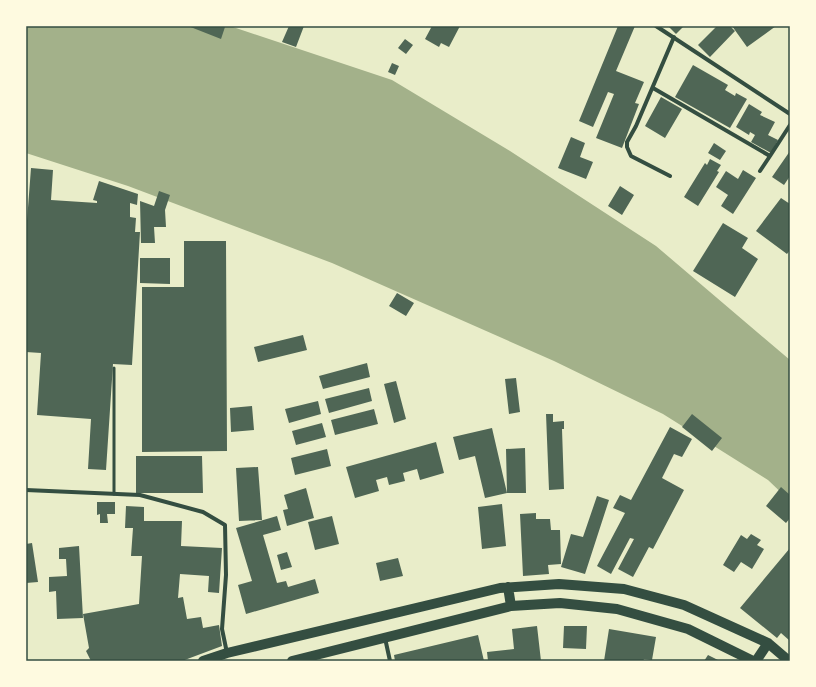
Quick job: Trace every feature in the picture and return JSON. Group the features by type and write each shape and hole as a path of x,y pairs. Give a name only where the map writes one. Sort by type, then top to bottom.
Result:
{"main road":[{"path":"203,661 228,657 470,595 508,587 559,584 624,589 684,606 768,644 789,661"},
{"path":"508,587 511,606"},
{"path":"292,661 511,606 560,603 617,609 688,629 754,661 768,644"}],"street":[{"path":"656,26 790,114"},
{"path":"670,176 631,156 627,147 627,142 636,126 674,37"},
{"path":"653,88 770,156"},
{"path":"760,171 790,125"},
{"path":"26,490 140,495 203,512 225,525 226,575 222,629 228,657"},
{"path":"385,638 390,661"}],"lane":[{"path":"114,368 114,494"}],"shaded area":[{"path":"26,26 230,26 392,80 510,151 656,246 790,360 790,501 768,480 663,414 554,361 332,263 128,186 26,153"}],"building":[{"path":"188,26 223,26 225,27 221,39"},
{"path":"289,26 304,26 296,47 282,42"},
{"path":"432,26 460,26 449,47 441,43 439,47 425,39"},
{"path":"618,26 635,26 616,71 644,82 635,103 639,104 622,148 596,138 614,94 608,92 593,127 579,121"},
{"path":"668,26 684,26 676,34"},
{"path":"717,26 730,26 735,31 710,57 698,45"},
{"path":"732,26 776,26 747,47"},
{"path":"405,39 413,45 406,54 398,48"},
{"path":"392,63 399,66 395,75 388,72"},
{"path":"693,65 728,85 725,90 735,96 736,93 747,99 730,128 675,97"},
{"path":"661,97 682,109 665,138 645,126"},
{"path":"749,104 762,112 760,115 775,122 768,135 778,140 771,153 751,142 755,135 750,132 749,135 736,127"},
{"path":"571,137 585,143 580,157 593,162 586,179 558,168"},
{"path":"714,143 726,151 720,160 708,153"},
{"path":"790,151 790,176 784,185 772,177"},
{"path":"710,159 721,165 717,171 719,172 698,206 684,197 705,163 707,165"},
{"path":"31,168 53,170 51,200 97,203 97,201 93,200 99,181 138,194 137,205 130,203 130,217 136,218 135,232 140,232 132,365 113,364 106,470 88,469 91,419 37,415 41,353 26,352 26,234"},
{"path":"743,170 756,178 733,214 721,206 728,195 716,187 726,171 738,179"},
{"path":"620,186 634,195 622,215 608,206"},
{"path":"159,191 170,195 165,210 166,227 154,227 155,243 141,243 140,201 154,206"},
{"path":"781,198 790,204 790,250 787,254 756,231"},
{"path":"723,223 748,238 742,248 758,259 735,297 693,271"},
{"path":"184,241 226,241 227,451 142,452 142,287 184,287"},
{"path":"140,258 170,258 170,284 140,283"},
{"path":"397,293 414,303 406,316 389,306"},
{"path":"303,335 307,350 258,362 254,347"},
{"path":"367,363 370,377 323,389 319,376"},
{"path":"516,378 520,412 509,414 505,379"},
{"path":"396,381 406,419 394,423 384,384"},
{"path":"369,388 372,401 329,413 325,399"},
{"path":"318,401 321,414 289,423 285,409"},
{"path":"252,406 254,430 231,432 230,408"},
{"path":"374,409 378,424 335,435 331,420"},
{"path":"546,414 553,414 553,422 564,421 564,429 562,429 564,489 549,490"},
{"path":"692,414 722,438 712,451 682,427"},
{"path":"322,423 326,437 296,445 292,431"},
{"path":"670,427 692,439 682,457 674,454 662,478 684,490 653,549 649,547 633,577 618,569 634,539 630,538 611,574 597,566 625,513 613,508 620,495 631,500"},
{"path":"492,428 507,493 485,498 475,456 459,460 453,437"},
{"path":"436,442 444,473 420,480 417,469 403,473 405,481 389,485 387,477 376,480 379,491 355,498 346,467"},
{"path":"525,448 526,493 507,493 506,449"},
{"path":"327,449 331,466 295,475 291,458"},
{"path":"136,456 202,456 203,493 136,493"},
{"path":"258,467 262,520 239,521 236,468"},
{"path":"781,487 790,495 790,518 786,523 766,506"},
{"path":"306,488 314,518 287,526 283,510 288,509 284,495"},
{"path":"597,496 609,500 585,574 561,567 571,534 583,537"},
{"path":"97,502 115,502 115,514 107,514 108,523 100,523 100,514 97,515"},
{"path":"502,504 506,546 482,549 478,507"},
{"path":"126,506 144,507 144,521 182,521 181,546 222,548 219,593 208,592 209,576 180,574 178,598 183,597 187,619 201,617 203,628 219,625 222,646 182,661 91,661 86,651 89,648 83,614 139,604 142,556 131,556 133,528 125,528"},
{"path":"536,513 536,519 550,519 551,530 560,530 561,564 548,565 549,574 523,576 520,514"},
{"path":"277,516 281,530 263,535 277,583 286,581 288,587 315,579 319,593 246,614 238,585 252,581 236,528"},
{"path":"332,516 339,544 315,550 308,522"},
{"path":"751,534 761,540 757,545 764,549 752,569 741,562 734,572 723,565 741,535 747,539"},
{"path":"32,543 38,582 26,583 26,544"},
{"path":"79,546 83,618 57,619 56,591 49,592 49,577 67,576 66,559 59,559 59,548"},
{"path":"790,548 790,641 781,633 777,638 740,608"},
{"path":"287,552 292,567 281,570 277,555"},
{"path":"398,558 403,576 380,581 376,563"},
{"path":"537,626 541,661 488,661 487,652 514,649 512,629"},
{"path":"564,626 587,626 586,649 563,648"},
{"path":"609,629 656,637 652,660 604,661"},
{"path":"478,635 484,661 395,661 394,655"},
{"path":"708,655 720,661 704,661"}]}
